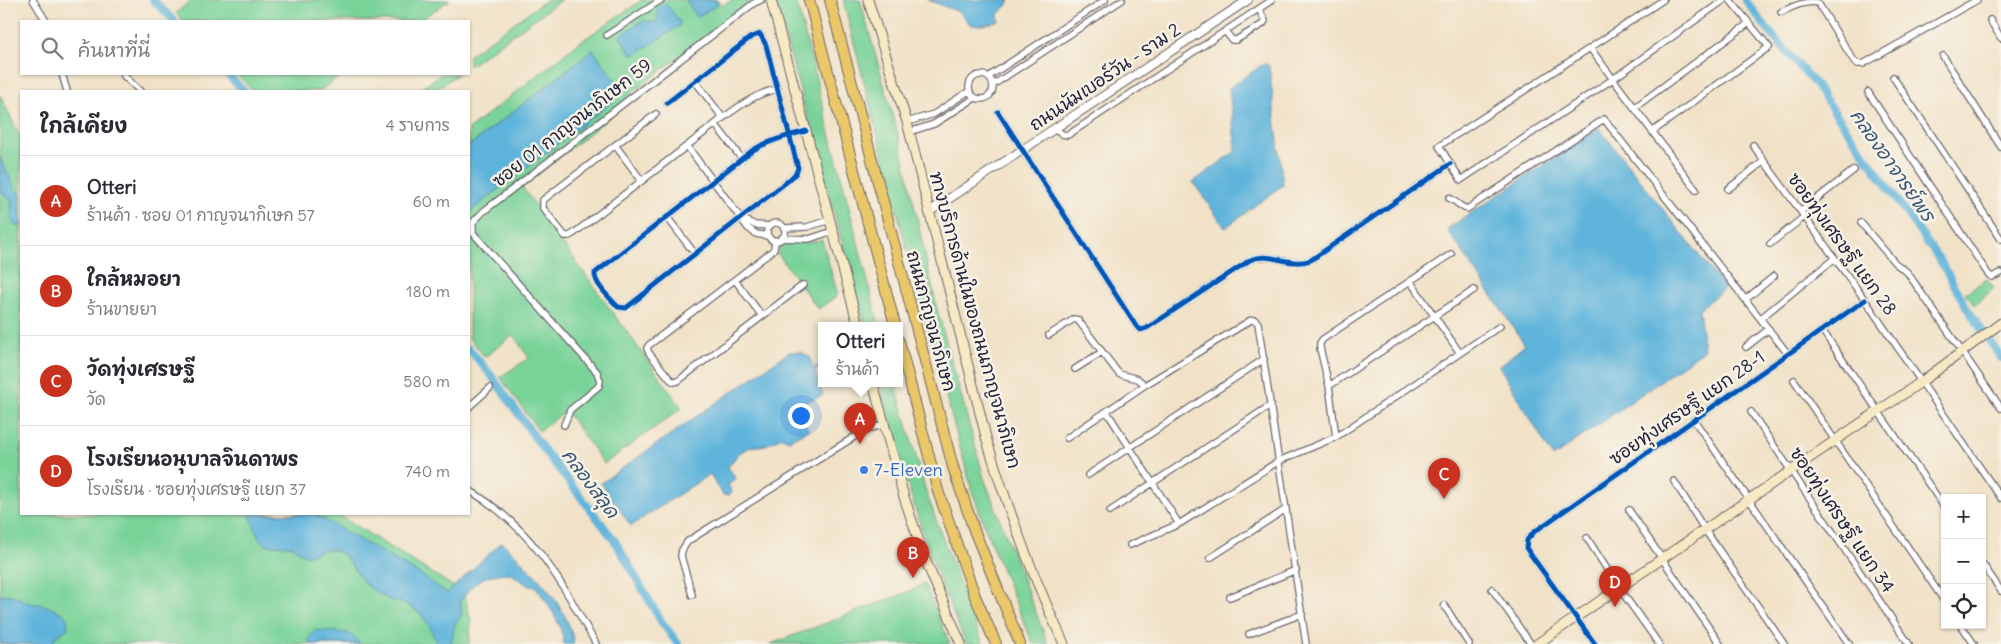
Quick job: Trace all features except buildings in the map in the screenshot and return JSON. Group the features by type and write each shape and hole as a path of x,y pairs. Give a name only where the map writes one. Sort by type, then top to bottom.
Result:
{"highway":[{"name":"ถนนกาญจนาภิเษก","path":"808,0 894,322"},
{"name":"ถนนกาญจนาภิเษก","path":"830,0 953,467 974,530 1020,644"},
{"name":"ถนนกาญจนาภิเษก","path":"903,356 938,491 975,596 996,644"}],"main road":[{"path":"771,0 857,322"},
{"name":"ทางบริการด้านในของถนนกาญจนาภิเษก","path":"868,0 907,122 992,457 1047,608 1064,644"},
{"path":"1537,644 1921,382 2001,323"},
{"path":"874,387 904,497 925,559 962,644"}],"street":[{"path":"33,0 45,20"},
{"path":"607,35 661,0"},
{"name":"ซอย 01 กาญจนาภิเษก 59","path":"564,425 570,410 593,393 599,386 598,372 473,233 473,222 484,211 605,117 754,3 761,0"},
{"path":"988,77 1105,0"},
{"path":"993,86 1122,0"},
{"name":"ถนนนัมเบอร์วัน - ราม 2","path":"929,212 1248,0"},
{"path":"1055,128 1062,134 1068,135 1272,0"},
{"path":"1662,0 1439,146 1461,180 1613,79 1724,0"},
{"path":"1652,132 1769,47 1730,0"},
{"path":"1781,12 1806,1 1812,0 1818,3 1854,60 1858,64 1863,64 1977,0"},
{"path":"1212,24 1232,40 1236,40 1263,24 1265,21 1259,9"},
{"path":"1990,20 2001,38"},
{"path":"1634,108 1749,23"},
{"path":"667,103 751,37 760,34 766,45 778,89 789,135 798,168 796,174 742,218 626,308 618,307 598,282 595,273 742,159 767,142 789,135 806,131"},
{"path":"1590,48 1696,190"},
{"path":"1943,56 2001,147"},
{"path":"1136,74 1144,85"},
{"path":"62,75 66,90"},
{"path":"981,75 988,77 993,86 992,92 987,98 981,100 975,98 969,91 970,83 974,77 981,75"},
{"path":"124,76 139,90"},
{"path":"1893,77 2001,239"},
{"path":"695,81 723,118"},
{"path":"656,114 543,200 543,208 565,236 569,236 723,118 757,95 778,89"},
{"path":"907,122 934,114 969,91"},
{"path":"1868,92 1988,274 1992,277 2001,273"},
{"path":"909,132 934,124 975,98"},
{"path":"998,112 1136,326 1141,330 1147,328 1242,265 1258,257 1264,256 1297,263 1311,260 1450,164"},
{"path":"1449,198 1467,209 1604,119 1788,354"},
{"path":"715,124 742,159"},
{"path":"614,145 642,180"},
{"name":"ซอยทุ่งเศรษฐี แยก 28","path":"1753,145 1865,300 2001,498"},
{"path":"687,146 748,228 756,234 778,239 809,239 833,231"},
{"path":"1728,189 1764,161"},
{"path":"1770,244 1854,170"},
{"path":"667,217 695,254"},
{"path":"742,218 755,225 770,226 777,223 784,228 807,228 830,220"},
{"path":"1861,222 1895,263 1907,272 2001,408"},
{"path":"768,236 767,231 770,226"},
{"path":"784,228 784,234 778,239 774,249 649,345 647,348 649,353 670,380 678,381 803,286"},
{"path":"1336,437 1329,386 1320,348 1322,339 1451,254"},
{"path":"1761,318 1835,258"},
{"path":"1746,299 1774,276"},
{"path":"735,280 762,316"},
{"path":"1410,281 1460,353"},
{"path":"1329,386 1474,290"},
{"name":"ซอยทุ่งเศรษฐี แยก 28-1","path":"1576,617 1526,548 1527,540 1534,532 1865,300"},
{"path":"1049,335 1077,319 1119,374 1138,379 1145,385"},
{"path":"1067,438 1145,385 1251,320 1258,323 1306,644"},
{"path":"1130,545 1179,524 1279,461 1336,437 1500,326"},
{"path":"1746,347 1769,329"},
{"path":"1822,330 1941,502"},
{"path":"1075,369 1102,352"},
{"path":"1088,475 1264,359"},
{"path":"1794,380 1941,596"},
{"path":"470,406 490,388"},
{"path":"1110,511 1271,405"},
{"path":"1107,412 1179,524"},
{"name":"ซอยทุ่งเศรษฐี แยก 34","path":"1750,412 1909,644"},
{"path":"1694,420 1849,644"},
{"path":"692,595 681,556 682,550 688,542 867,429 883,425"},
{"path":"1674,481 1705,530 1784,644"},
{"path":"470,491 494,506 529,538 549,564 596,644"},
{"path":"1210,558 1286,509"},
{"path":"1629,510 1720,644"},
{"path":"1587,538 1658,644"},
{"path":"1986,569 2001,591"},
{"path":"1230,597 1296,570"},
{"path":"1492,589 1531,644"},
{"path":"1444,605 1469,644"},
{"path":"1249,634 1302,614"},
{"path":"1576,617 1595,644"},
{"path":"1964,629 1974,644"}],"green space":[{"path":"192,0 450,0 420,20 182,20 176,13"},
{"path":"546,0 561,0 470,65 470,54"},
{"path":"642,0 717,0 722,6 732,0 751,0 633,92 616,112 522,187 682,408 604,464 566,411 539,431 500,377 529,358 513,335 485,357 470,339 470,210 613,101 620,93 619,85 593,50 470,145 470,128 580,42"},
{"path":"775,0 796,0 878,322 864,322"},
{"path":"843,0 860,0 901,145 936,305 984,478 1048,644 1033,644 990,541 972,491 920,301"},
{"path":"237,75 343,75 320,90 252,90"},
{"path":"441,75 457,75 434,90 418,90"},
{"path":"0,95 20,137 20,515 339,515 464,593 471,621 469,644 0,644"},
{"path":"822,240 838,295 818,309 778,254 780,244 784,242 805,243"},
{"path":"1987,279 1994,288 1975,305 1965,293"},
{"path":"881,387 896,387 927,495 983,644 966,644 925,540"},
{"path":"924,583 950,644 771,644 913,590"}],"water":[{"path":"686,0 715,0 718,4 697,17"},
{"path":"928,0 1010,0 1007,6 998,14 999,21 984,25 971,25 959,12"},
{"path":"666,4 680,22 680,25 636,54 631,54 620,36 644,20 655,23 658,18 657,9 661,5"},
{"path":"593,50 619,85 620,93 613,101 472,210 470,210 470,145"},
{"path":"1265,63 1269,66 1283,185 1225,228 1193,182 1236,151 1229,88"},
{"path":"1599,128 1725,288 1699,309 1704,350 1553,457 1499,366 1525,345 1447,229"},
{"path":"0,157 15,189 20,194 20,226 15,226 11,219 12,201 0,191"},
{"path":"789,352 800,352 810,357 813,368 818,366 818,369 814,371 818,387 820,387 823,395 799,405 808,430 789,440 782,437 766,445 750,447 739,453 728,467 736,479 728,485 732,492 729,495 723,495 710,474 631,526 601,483"},
{"path":"249,515 317,515 421,575 447,593 502,542 536,576 556,601 570,629 574,644 564,644 557,621 536,587 529,586 510,573 493,575 476,583 460,601 462,614 455,624 451,644 436,644 431,629 421,614 406,604 389,600 365,584 344,555 334,550 323,550 306,556 292,546 266,545 260,540"},
{"path":"0,595 12,595 32,604 41,604 63,613 67,619 68,628 53,639 55,644 0,644"},
{"path":"314,630 349,633 360,644 310,644 308,640"}],"waterway":[{"name":"คลองสลุด","path":"153,0 173,20"},
{"name":"คลองอาจารย์พร","path":"1745,0 1814,83 1941,262 1967,308 2001,358"},
{"name":"คลองสลุด","path":"228,75 243,90"},
{"name":"คลองสลุด","path":"470,350 491,375 541,446 615,541 661,621 678,644"}],"cycle path":[{"path":"667,103 751,37 760,34 766,45 798,168 789,180 626,308 618,307 597,282 595,273 753,150 772,141 785,137 792,135 806,131"},
{"path":"998,112 1136,326 1141,330 1147,328 1250,260 1265,257 1295,262 1311,260 1450,164"},
{"path":"1595,644 1526,548 1527,540 1534,532 1865,300"}],"place":[{"name":"Otteri","path":"860,444"},
{"name":"7-Eleven","path":"864,470"},
{"name":"วัดทุ่งเศรษฐี","path":"1444,499"},
{"name":"ใกล้หมอยา","path":"913,578"},
{"name":"โรงเรียนอนุบาลจินดาพร","path":"1615,607"}]}
